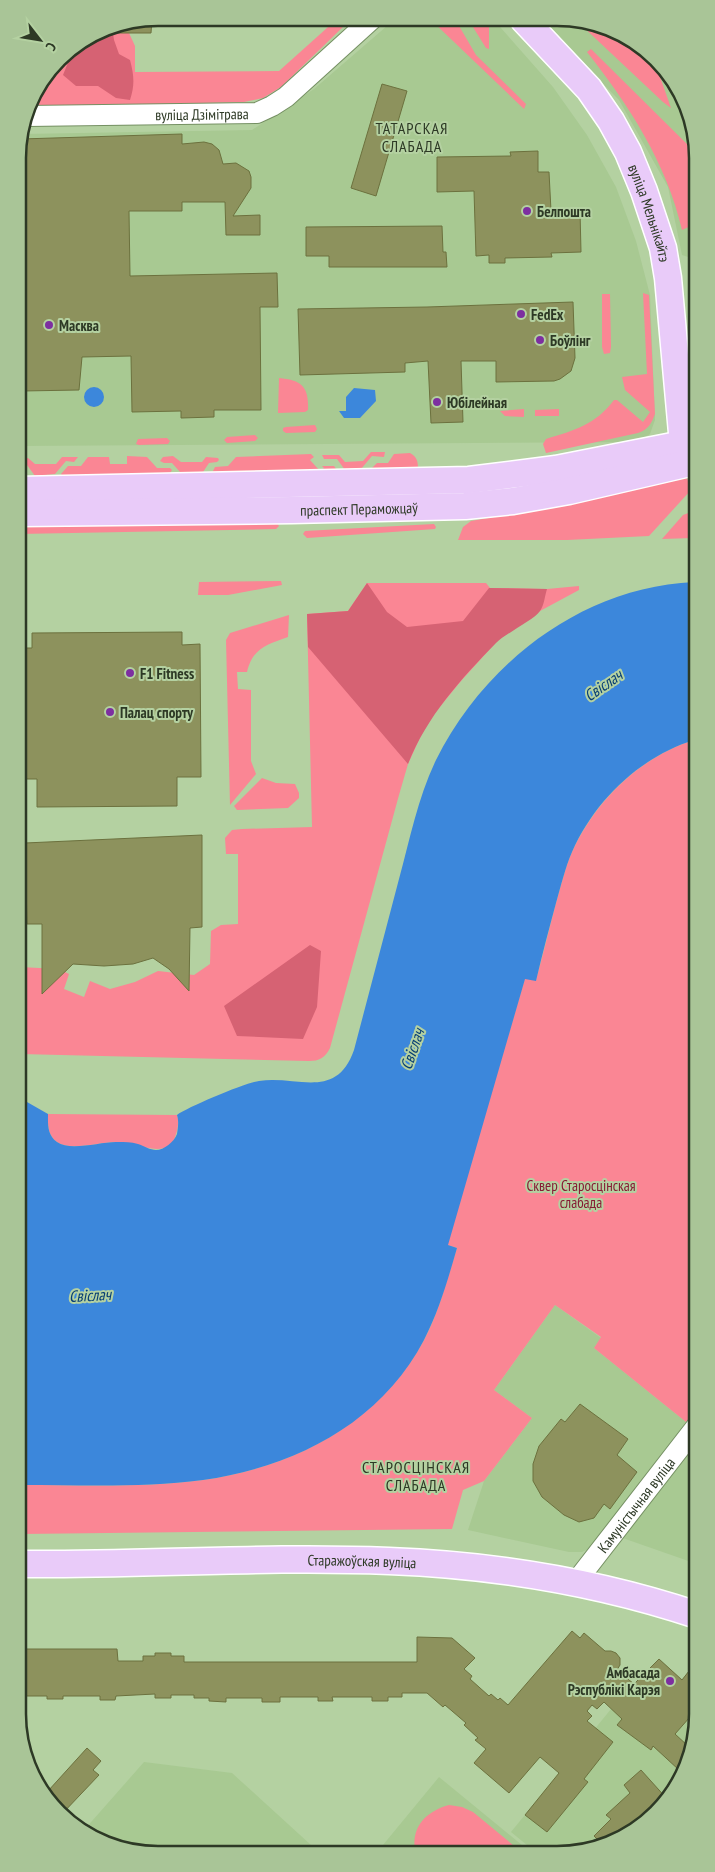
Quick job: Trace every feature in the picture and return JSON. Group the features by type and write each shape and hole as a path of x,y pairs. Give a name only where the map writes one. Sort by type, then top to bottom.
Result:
{"main road":[{"name":"вуліца Мельнікайтэ","path":"530,26 589,89 611,121 628,152 644,191 662,248 668,278 689,450"},
{"name":"праспект Пераможцаў","path":"27,490 469,480 689,452"},
{"name":"праспект Пераможцаў","path":"27,513 465,506 513,501 568,491 689,452"},
{"name":"Старажоўская вуліца","path":"26,1564 103,1565 323,1559 454,1565 575,1583 627,1593 688,1612"}],"street":[{"name":"вуліца Дзімітрава","path":"33,116 257,113 286,98 364,26"},
{"name":"Камуністычная вуліца","path":"575,1583 688,1437"}],"shaded area":[{"path":"386,26 499,26 553,87 587,135 616,187 636,241 650,295 655,420 650,434 637,442 27,446 27,150 29,134 252,130 314,89"},
{"path":"546,26 582,29 607,36 637,54 650,65 671,92 679,108 688,141 688,257 682,255 668,187 619,100"},
{"path":"113,34 119,54 130,60 133,75 132,95 130,100 116,98 98,86 76,86 63,75 71,59 100,40"},
{"path":"367,583 387,612 407,627 463,621 489,588 547,589 537,615 496,643 446,699 425,730 408,764 308,647 307,614 348,611"},
{"path":"310,945 321,951 317,1007 303,1039 237,1036 224,1006"},
{"path":"555,1305 601,1338 594,1348 686,1422 595,1546 582,1552 569,1552 468,1530 484,1481 532,1418 494,1390"},
{"path":"688,1438 688,1561 614,1535"},
{"path":"659,1659 682,1679 688,1672 688,1731 679,1764 671,1780 644,1813 607,1836 574,1845 528,1846 511,1832 611,1709"},
{"path":"144,1762 232,1773 311,1845 159,1846 116,1839 88,1825"},
{"path":"439,1777 523,1846 382,1846"}],"green space":[{"path":"438,26 459,26 476,55 526,104 524,109"},
{"path":"472,26 489,26 489,49 486,48"},
{"path":"329,27 343,27 281,87 263,98 244,102 37,107 54,78 71,59 100,40 116,33 129,33 135,46 135,72 279,71"},
{"path":"586,30 607,36 622,44 650,65 660,77 671,108"},
{"path":"591,49 688,145 689,227 682,230 667,182 645,136 603,72 587,52"},
{"path":"643,293 649,295 655,414 651,423 645,430 638,433 546,453 543,444 546,439 584,426 599,415 614,400 617,400 643,422 650,412 625,390 622,377 647,374"},
{"path":"602,294 610,294 611,347 610,353 604,354 602,347"},
{"path":"279,378 299,383 302,386 307,396 308,410 305,412 278,413"},
{"path":"524,409 524,417 505,416 500,411"},
{"path":"559,409 559,416 535,416 535,410"},
{"path":"315,425 317,429 315,432 286,433 283,431 283,428 286,427"},
{"path":"255,435 258,438 255,441 227,443 224,440 227,437"},
{"path":"167,438 170,441 168,444 136,444 138,439"},
{"path":"371,452 385,452 384,457 372,456 361,469 345,470 337,459 324,459 322,455 339,455 345,462 363,461"},
{"path":"410,453 417,460 418,469 369,471 377,463 388,463 394,454"},
{"path":"311,454 314,457 310,460 320,471 324,468 322,466 334,466 339,473 211,475 215,467 228,466 236,457"},
{"path":"127,456 147,457 157,468 170,468 172,470 168,476 63,477 61,474 68,466 81,466 88,457 109,457 110,464 127,464"},
{"path":"173,456 181,462 202,462 206,457 218,458 219,460 209,463 203,472 180,472 172,463 160,461 163,457"},
{"path":"62,457 78,457 74,462 66,461 55,474 35,476 27,465 27,458 35,464 56,464"},
{"path":"687,478 689,483 689,492 649,536 567,540 458,540 463,527 471,521 559,506"},
{"path":"689,513 689,538 662,539 683,515"},
{"path":"276,522 279,526 276,529 27,534 27,527"},
{"path":"434,524 435,529 307,538 303,534 305,531"},
{"path":"281,581 282,585 228,595 198,595 199,582"},
{"path":"367,583 486,583 490,588 547,589 579,586 579,590 540,611 498,640 461,681 434,714 423,731 408,764 330,1048 324,1057 319,1060 309,1061 26,1054 26,967 59,969 69,974 64,989 84,997 90,981 110,989 135,982 158,971 194,975 210,964 211,931 221,925 238,924 238,854 226,854 225,838 232,830 312,827 307,614 348,611"},
{"path":"289,615 288,637 267,645 257,652 247,672 237,672 238,689 251,690 251,761 256,774 230,805 226,640 230,633"},
{"name":"Сквер Старосцінская слабада","path":"689,742 688,1419 686,1422 594,1348 601,1337 555,1305 494,1390 532,1418 484,1481 463,1490 452,1529 26,1534 26,1485 112,1486 180,1483 237,1474 270,1464 301,1452 331,1437 358,1418 383,1395 405,1370 424,1340 442,1295 457,1248 447,1245 525,978 536,980 561,884 572,852 582,833 607,798 638,769 674,748"},
{"path":"262,778 276,783 295,784 299,798 288,808 237,810 234,806"},
{"path":"48,1114 177,1115 178,1124 172,1142 167,1147 159,1149 118,1142 70,1146 57,1142 51,1136"},
{"path":"449,1805 462,1807 473,1812 514,1846 414,1846 418,1827 422,1821"}],"water":[{"path":"94,387 101,390 104,397 101,404 94,407 87,404 84,397 87,390"},
{"path":"354,388 375,390 376,401 360,418 344,418 339,411 346,411 346,397"},
{"name":"Свіслач","path":"689,583 689,742 655,757 621,783 593,815 572,852 556,903 536,981 525,979 448,1245 457,1248 447,1283 424,1340 406,1370 384,1395 359,1418 331,1437 301,1452 237,1474 180,1483 112,1486 26,1485 26,1102 48,1114 51,1136 63,1145 78,1146 126,1142 159,1150 171,1143 176,1137 178,1127 177,1115 217,1096 259,1081 314,1082 326,1081 337,1076 346,1066 354,1050 419,803 436,760 457,724 481,692 510,662 542,636 577,615 614,598 653,587"}],"building":[{"path":"151,27 151,33 116,33"},
{"path":"382,84 407,91 376,196 351,188"},
{"path":"182,134 182,144 204,142 212,144 219,150 223,164 236,163 249,171 251,188 233,216 260,215 260,235 226,235 225,202 182,202 182,211 129,211 130,276 277,273 278,307 260,307 261,410 214,410 214,417 181,418 181,411 132,412 131,356 82,357 79,390 27,391 28,139"},
{"path":"538,151 538,172 549,172 551,211 580,211 581,252 551,253 552,257 505,258 505,263 489,263 489,255 476,256 474,191 437,192 437,157 511,156 510,152"},
{"path":"442,226 443,252 446,252 447,267 329,267 329,256 306,256 306,227"},
{"path":"573,302 575,358 571,371 554,381 496,382 496,361 461,361 463,422 431,423 428,361 405,363 405,372 300,375 298,309"},
{"name":"Палац спорту","path":"182,632 182,645 200,644 201,777 177,777 177,806 37,807 37,779 27,779 27,648 32,648 32,633"},
{"path":"202,835 202,927 190,928 189,991 169,969 153,958 133,964 104,966 73,964 42,994 42,924 27,924 27,843"},
{"path":"580,1404 628,1439 617,1455 637,1472 610,1509 604,1504 594,1518 579,1522 564,1515 542,1497 533,1481 533,1464 539,1446 561,1419 565,1422"},
{"path":"572,1631 580,1638 584,1633 605,1651 616,1653 620,1658 620,1665 617,1670 634,1684 659,1659 682,1680 688,1672 688,1719 675,1734 685,1743 677,1768 653,1746 651,1750 617,1725 622,1719 604,1702 597,1709 592,1705 587,1711 592,1716 587,1721 613,1742 584,1779 588,1782 547,1832 525,1815 559,1773 540,1757 509,1793 474,1763 486,1749 475,1740 478,1738 464,1725 466,1723 427,1693 402,1693 402,1697 388,1697 388,1701 372,1701 372,1697 332,1697 333,1701 318,1701 318,1697 280,1697 280,1702 262,1702 262,1698 226,1698 226,1702 209,1701 209,1698 194,1698 194,1695 171,1695 171,1698 155,1698 155,1694 116,1696 115,1700 100,1700 100,1696 63,1696 63,1699 47,1699 47,1696 26,1696 26,1649 117,1649 118,1661 143,1661 143,1656 155,1656 155,1653 171,1653 171,1656 184,1656 184,1662 417,1662 417,1637 452,1638 475,1658 464,1669 472,1676 470,1679 489,1696 491,1694 498,1700 500,1698 508,1705"},
{"path":"87,1748 101,1761 93,1770 99,1775 67,1809 50,1789"},
{"path":"641,1770 662,1793 644,1813 630,1823 607,1836 597,1839 594,1836 611,1819 606,1815 630,1793 624,1785"}],"place":[{"name":"Белпошта","path":"527,211"},
{"name":"FedEx","path":"521,314"},
{"name":"Масква","path":"49,325"},
{"name":"Боўлінг","path":"540,340"},
{"name":"Юбілейная","path":"437,402"},
{"name":"F1 Fitness","path":"130,673"},
{"name":"Палац спорту","path":"110,712"},
{"name":"Амбасада Рэспублікі Карэя","path":"670,1681"}],"district":[{"name":"ТАТАРСКАЯ СЛАБАДА","path":"412,137"},
{"name":"СТАРОСЦІНСКАЯ СЛАБАДА","path":"416,1476"}]}
